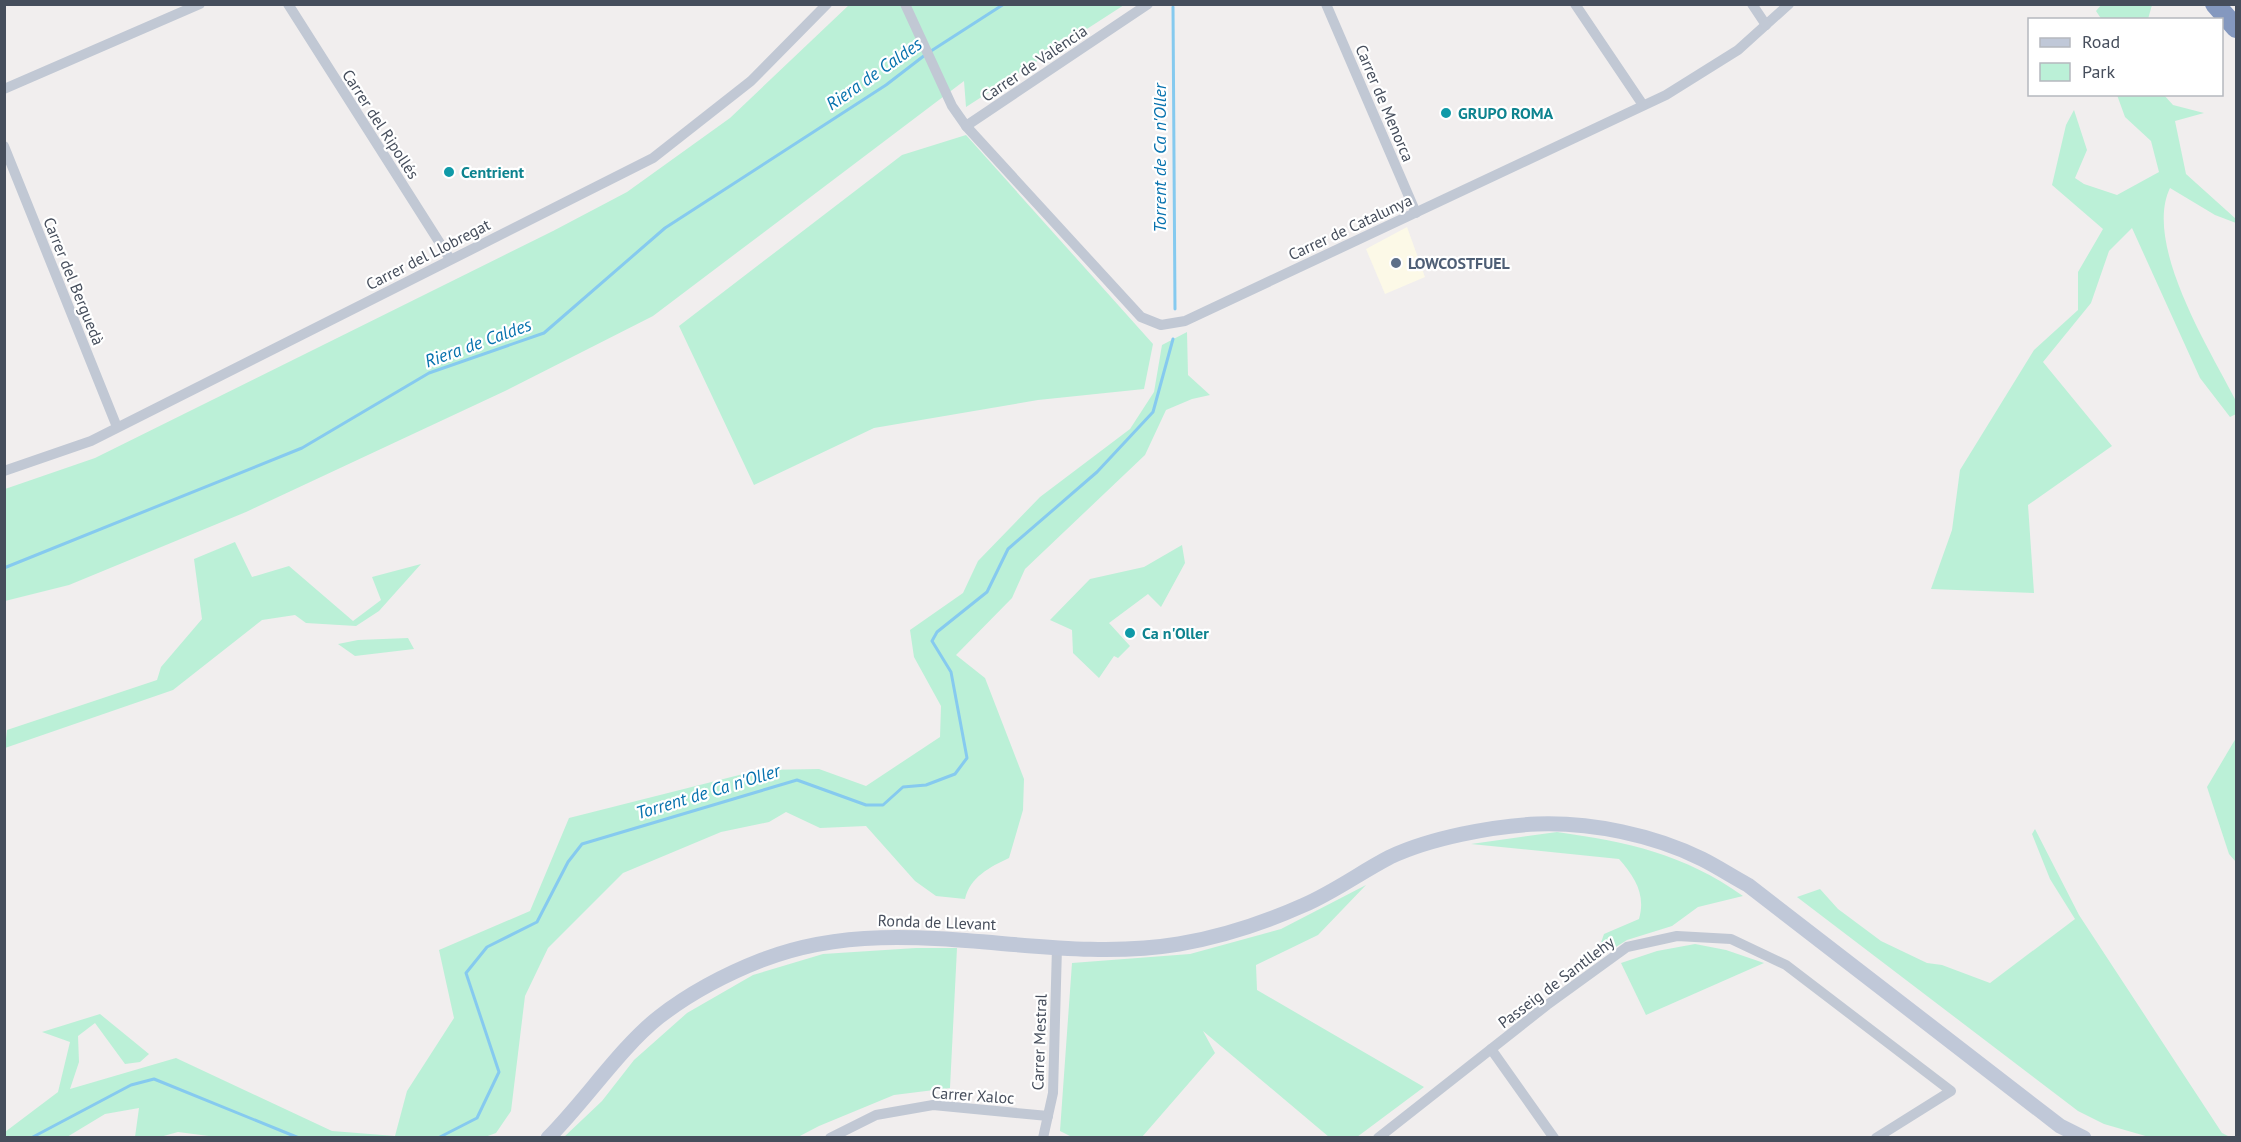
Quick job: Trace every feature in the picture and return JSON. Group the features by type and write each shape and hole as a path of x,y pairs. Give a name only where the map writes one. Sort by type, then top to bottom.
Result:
{"highway":[{"path":"2215,4 2236,28"}],"main road":[{"name":"Ronda de Llevant","path":"548,1137 657,1018 711,983 764,959 814,944 879,937 956,939 1092,950 1156,946 1215,936 1305,905 1393,856 1492,827 1540,824 1592,826 1650,840 1701,858 1748,885 2060,1126 2084,1137"}],"street":[{"path":"4,89 200,4"},
{"name":"Carrer del Ripollés","path":"288,4 450,259"},
{"name":"Carrer del Llobregat","path":"4,471 92,441 653,158 751,81 827,4"},
{"name":"Carrer de València","path":"966,126 1148,4"},
{"name":"Carrer de Menorca","path":"1326,4 1416,213"},
{"path":"1575,4 1643,105"},
{"path":"1752,4 1766,25"},
{"name":"Carrer de Catalunya","path":"907,8 952,106 966,126 1141,317 1161,325 1185,321 1666,95 1738,50 1789,4"},
{"name":"Carrer del Berguedà","path":"4,146 117,427"},
{"name":"Passeig de Santllehy","path":"1378,1137 1627,947 1677,936 1731,939 1786,965 1951,1091 1876,1137"},
{"name":"Carrer Mestral","path":"1043,1137 1053,1093 1057,947"},
{"path":"1491,1049 1554,1137"},
{"name":"Carrer Xaloc","path":"830,1137 876,1115 933,1105 1048,1116"}],"shaded area":[{"name":"LOWCOSTFUEL","path":"1407,227 1425,277 1385,294 1366,249"}],"green space":[{"path":"2102,4 2152,4 2148,18 2101,18 2096,11"},
{"path":"849,5 1124,5 966,107 964,81 653,316 505,391 246,512 69,585 5,601 5,489 95,458 627,192 730,118"},
{"path":"2117,96 2165,96 2173,105 2204,113 2175,121 2186,174 2236,219 2236,223 2215,215 2170,188 2164,211 2165,238 2172,267 2183,296 2236,401 2236,414 2230,417 2200,378 2132,228 2109,251 2091,303 2043,362 2112,446 2028,505 2034,593 1931,589 1952,530 1960,470 2034,350 2078,310 2078,272 2103,229 2052,185 2066,125 2074,110 2087,150 2075,178 2084,184 2117,195 2159,172 2151,141 2125,117"},
{"path":"966,135 1153,344 1144,389 1038,400 874,428 754,485 679,326 902,155"},
{"path":"1187,332 1188,375 1210,395 1192,399 1166,410 1145,455 1025,569 1012,598 956,655 985,678 1024,779 1023,810 1009,858 988,869 976,879 965,899 936,896 915,881 866,826 820,828 786,812 769,822 721,832 623,873 548,948 525,996 511,1111 496,1133 485,1137 224,1138 178,1132 160,1137 135,1137 139,1108 105,1114 67,1137 5,1137 5,1132 58,1092 70,1042 42,1032 100,1014 149,1054 140,1062 125,1064 95,1023 78,1036 79,1062 70,1089 176,1058 332,1131 395,1136 407,1091 454,1018 439,950 530,911 569,818 759,770 819,769 866,786 940,737 941,706 914,657 910,630 963,593 978,561 1040,497 1130,429 1154,392 1162,345"},
{"path":"235,542 252,577 289,566 353,621 381,600 372,577 421,564 379,611 356,626 306,623 295,615 262,620 173,690 5,748 7,730 157,680 161,667 202,619 194,559"},
{"path":"1182,545 1185,563 1161,607 1148,594 1109,623 1130,646 1118,658 1114,656 1099,678 1073,653 1072,630 1050,620 1090,579 1144,567"},
{"path":"408,638 414,649 355,656 338,644 358,640"},
{"path":"2236,738 2236,862 2229,854 2207,787"},
{"path":"2035,829 2079,915 2222,1133 2230,1137 2149,1137 2104,1124 2078,1111 1797,897 1820,889 1838,909 1881,941 1927,963 1942,965 1990,983 2075,919 2050,879 2032,834"},
{"path":"1557,832 1608,840 1654,852 1699,870 1743,896 1698,907 1672,926 1627,940 1595,960 1604,934 1639,919 1641,902 1638,887 1619,859 1471,844"},
{"path":"1366,885 1318,935 1256,965 1257,990 1424,1087 1357,1137 1329,1137 1203,1031 1215,1053 1142,1137 1072,1137 1060,1131 1072,963 1190,954 1281,929"},
{"path":"1695,944 1726,950 1764,963 1646,1015 1621,963 1657,951"},
{"path":"916,948 957,948 950,1088 894,1095 798,1137 564,1137 602,1101 634,1060 687,1013 753,975 823,954"}],"waterway":[{"name":"Riera de Caldes","path":"931,51 1004,4"},
{"name":"Torrent de Ca n'Oller","path":"1173,7 1175,309"},
{"name":"Riera de Caldes","path":"4,568 302,448 429,373 544,333 665,228 886,85 925,55"},
{"name":"Torrent de Ca n'Oller","path":"438,1138 477,1118 499,1072 466,973 487,947 537,922 568,862 582,844 797,780 866,805 883,805 903,787 926,785 955,774 967,758 951,672 932,641 937,632 987,592 1008,549 1097,472 1153,412 1173,339"},
{"name":"Torrent de Ca n'Oller","path":"31,1138 131,1085 154,1079 299,1138"}],"place":[{"name":"GRUPO ROMA","path":"1446,113"},
{"name":"Centrient","path":"449,172"},
{"name":"LOWCOSTFUEL","path":"1396,263"},
{"name":"Ca n'Oller","path":"1130,633"}]}
